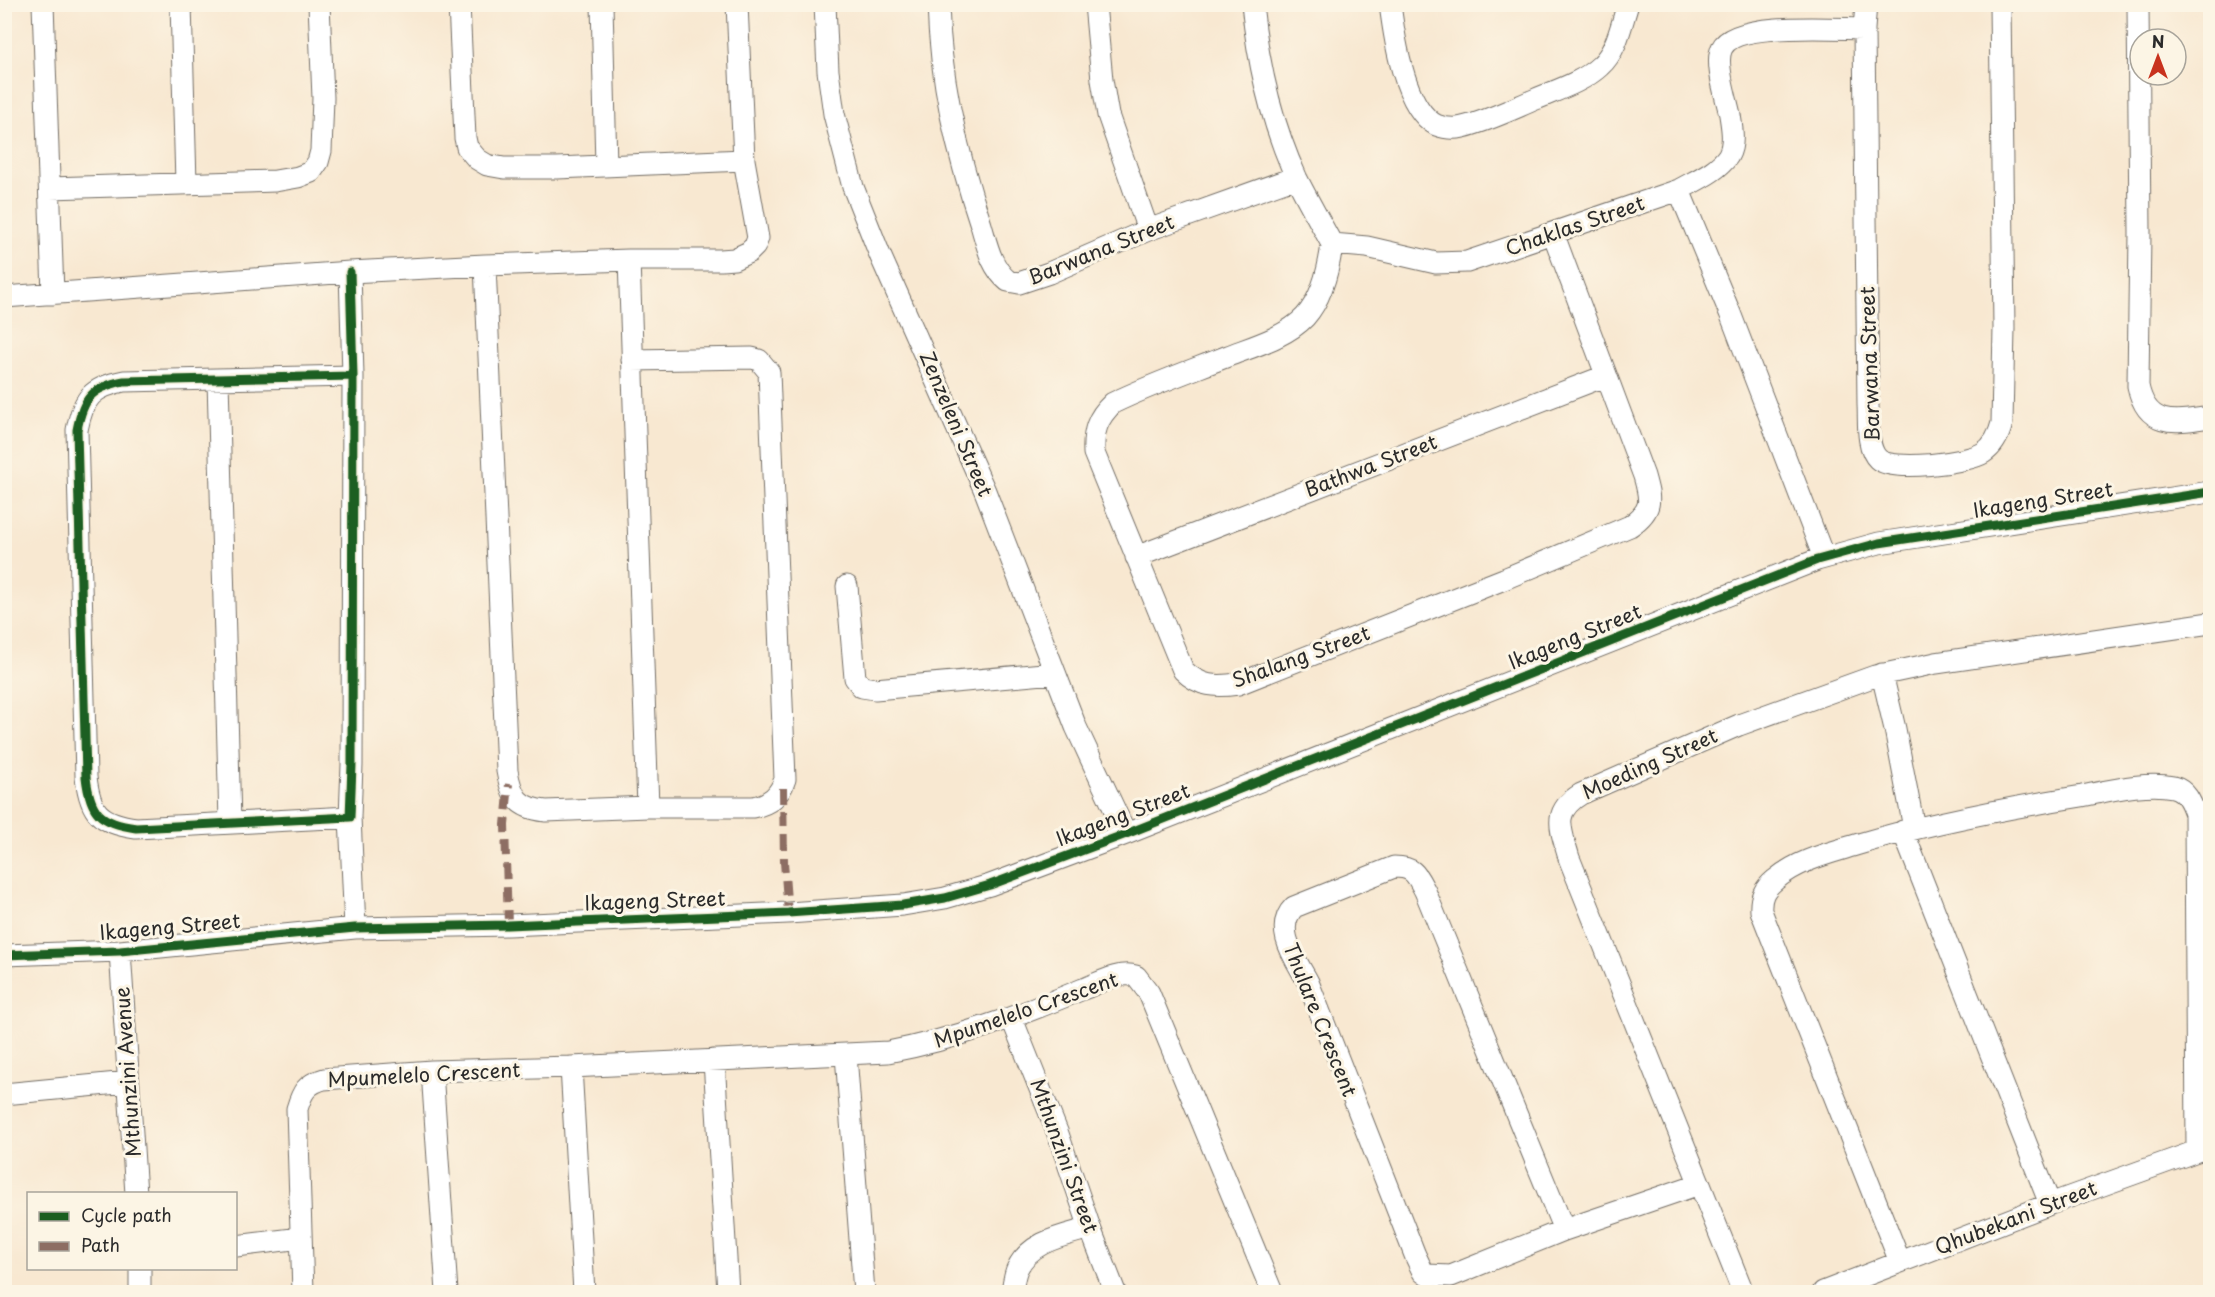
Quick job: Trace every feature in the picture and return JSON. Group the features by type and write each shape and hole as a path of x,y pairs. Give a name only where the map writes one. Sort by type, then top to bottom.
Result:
{"street":[{"path":"43,4 53,294"},
{"path":"181,4 186,183"},
{"path":"50,188 274,181 311,172 318,162 321,151 323,98 319,4"},
{"path":"459,4 463,123 467,147 472,154 487,165 504,168 744,160"},
{"path":"602,4 606,166"},
{"path":"4,297 350,272 629,260 734,259 749,252 755,246 758,238 758,227 744,160 737,4"},
{"name":"Zenzeleni Street","path":"825,4 828,71 834,114 853,187 880,255 985,490 1076,727 1126,834"},
{"name":"Barwana Street","path":"938,4 940,51 949,115 969,189 994,264 1008,281 1019,283 1049,273 1149,230 1296,177"},
{"path":"1095,4 1102,80 1108,115 1149,230"},
{"path":"1252,4 1263,78 1274,115 1296,177 1332,244"},
{"path":"1390,4 1396,49 1402,72 1418,105 1435,124 1454,128 1461,128 1497,116 1588,76 1601,66 1612,52 1628,4"},
{"name":"Barwana Street","path":"1866,4 1864,29 1870,439 1875,456 1884,463 1914,466 1972,458 1988,449 1998,437 2002,423 2004,316 2000,4"},
{"path":"2138,4 2140,233 2138,386 2145,407 2163,420 2177,422 2211,417"},
{"path":"1824,558 1730,313 1679,190 1709,173 1727,156 1730,148 1732,128 1720,66 1721,49 1726,43 1736,36 1777,29 1864,29"},
{"name":"Chaklas Street","path":"1332,244 1367,247 1436,263 1454,264 1482,259 1679,190"},
{"name":"Shalang Street","path":"1332,244 1329,268 1316,299 1307,316 1295,326 1268,341 1113,403 1103,412 1096,424 1093,437 1094,453 1183,670 1192,679 1208,685 1238,684 1504,579 1630,526 1648,511 1649,492 1553,233"},
{"path":"629,260 648,807"},
{"path":"485,265 507,771 509,784 516,798 531,810 546,812 763,805 776,796 783,788 786,779 769,372 759,360 744,357 632,360"},
{"path":"350,272 353,376 350,817 355,928"},
{"path":"350,817 136,828 109,822 95,810 91,804 86,777 77,430 81,410 93,392 108,384 124,381 353,376"},
{"name":"Bathwa Street","path":"1136,557 1605,376"},
{"path":"218,380 230,822"},
{"name":"Ikageng Street","path":"4,955 120,951 355,928 531,924 789,913 903,905 945,898 990,885 1126,834 1824,558 1879,543 2211,492"},
{"path":"847,586 855,678 862,687 874,689 1055,673"},
{"name":"Moeding Street","path":"1743,1293 1569,858 1561,829 1560,814 1566,805 1581,794 1739,725 1882,674 1936,663 2211,623"},
{"path":"1882,674 1895,729 1909,830 2050,1204"},
{"path":"1900,1262 1764,922 1760,901 1766,889 1776,879 1814,858 1970,815 2133,788 2164,785 2179,789 2185,794 2195,814 2204,1149"},
{"name":"Thulare Crescent","path":"1564,1230 1417,876 1409,869 1394,867 1294,907 1286,918 1285,933 1289,946 1308,982 1423,1272 1432,1276 1451,1276 1564,1230 1699,1184"},
{"name":"Mthunzini Avenue","path":"120,951 136,1192"},
{"name":"Mpumelelo Crescent","path":"303,1293 297,1109 305,1087 324,1079 432,1071 888,1052 926,1045 1011,1019 1117,976 1131,975 1140,979 1149,993 1272,1293"},
{"name":"Mthunzini Street","path":"1011,1019 1058,1134 1090,1228 1116,1293"},
{"path":"846,1055 864,1293"},
{"path":"714,1060 728,1293"},
{"path":"571,1067 584,1293"},
{"path":"432,1071 447,1293"},
{"path":"4,1094 128,1082"},
{"name":"Qhubekani Street","path":"1822,1293 2050,1204 2204,1149"},
{"path":"1012,1293 1017,1270 1023,1259 1034,1249 1048,1241 1090,1228"},
{"path":"237,1246 301,1238"},
{"path":"140,1270 140,1293"}],"marked path":[{"path":"508,925 505,825 509,784"},
{"path":"783,788 784,862 788,913"}],"cycle path":[{"path":"350,272 353,376 350,817 136,828 105,819 94,808 86,777 77,430 86,402 104,387 124,381 353,376"},
{"path":"4,955 120,951 355,928 508,925 788,913 903,905 945,898 990,885 1126,834 1817,560 1879,543 2210,492"}]}
